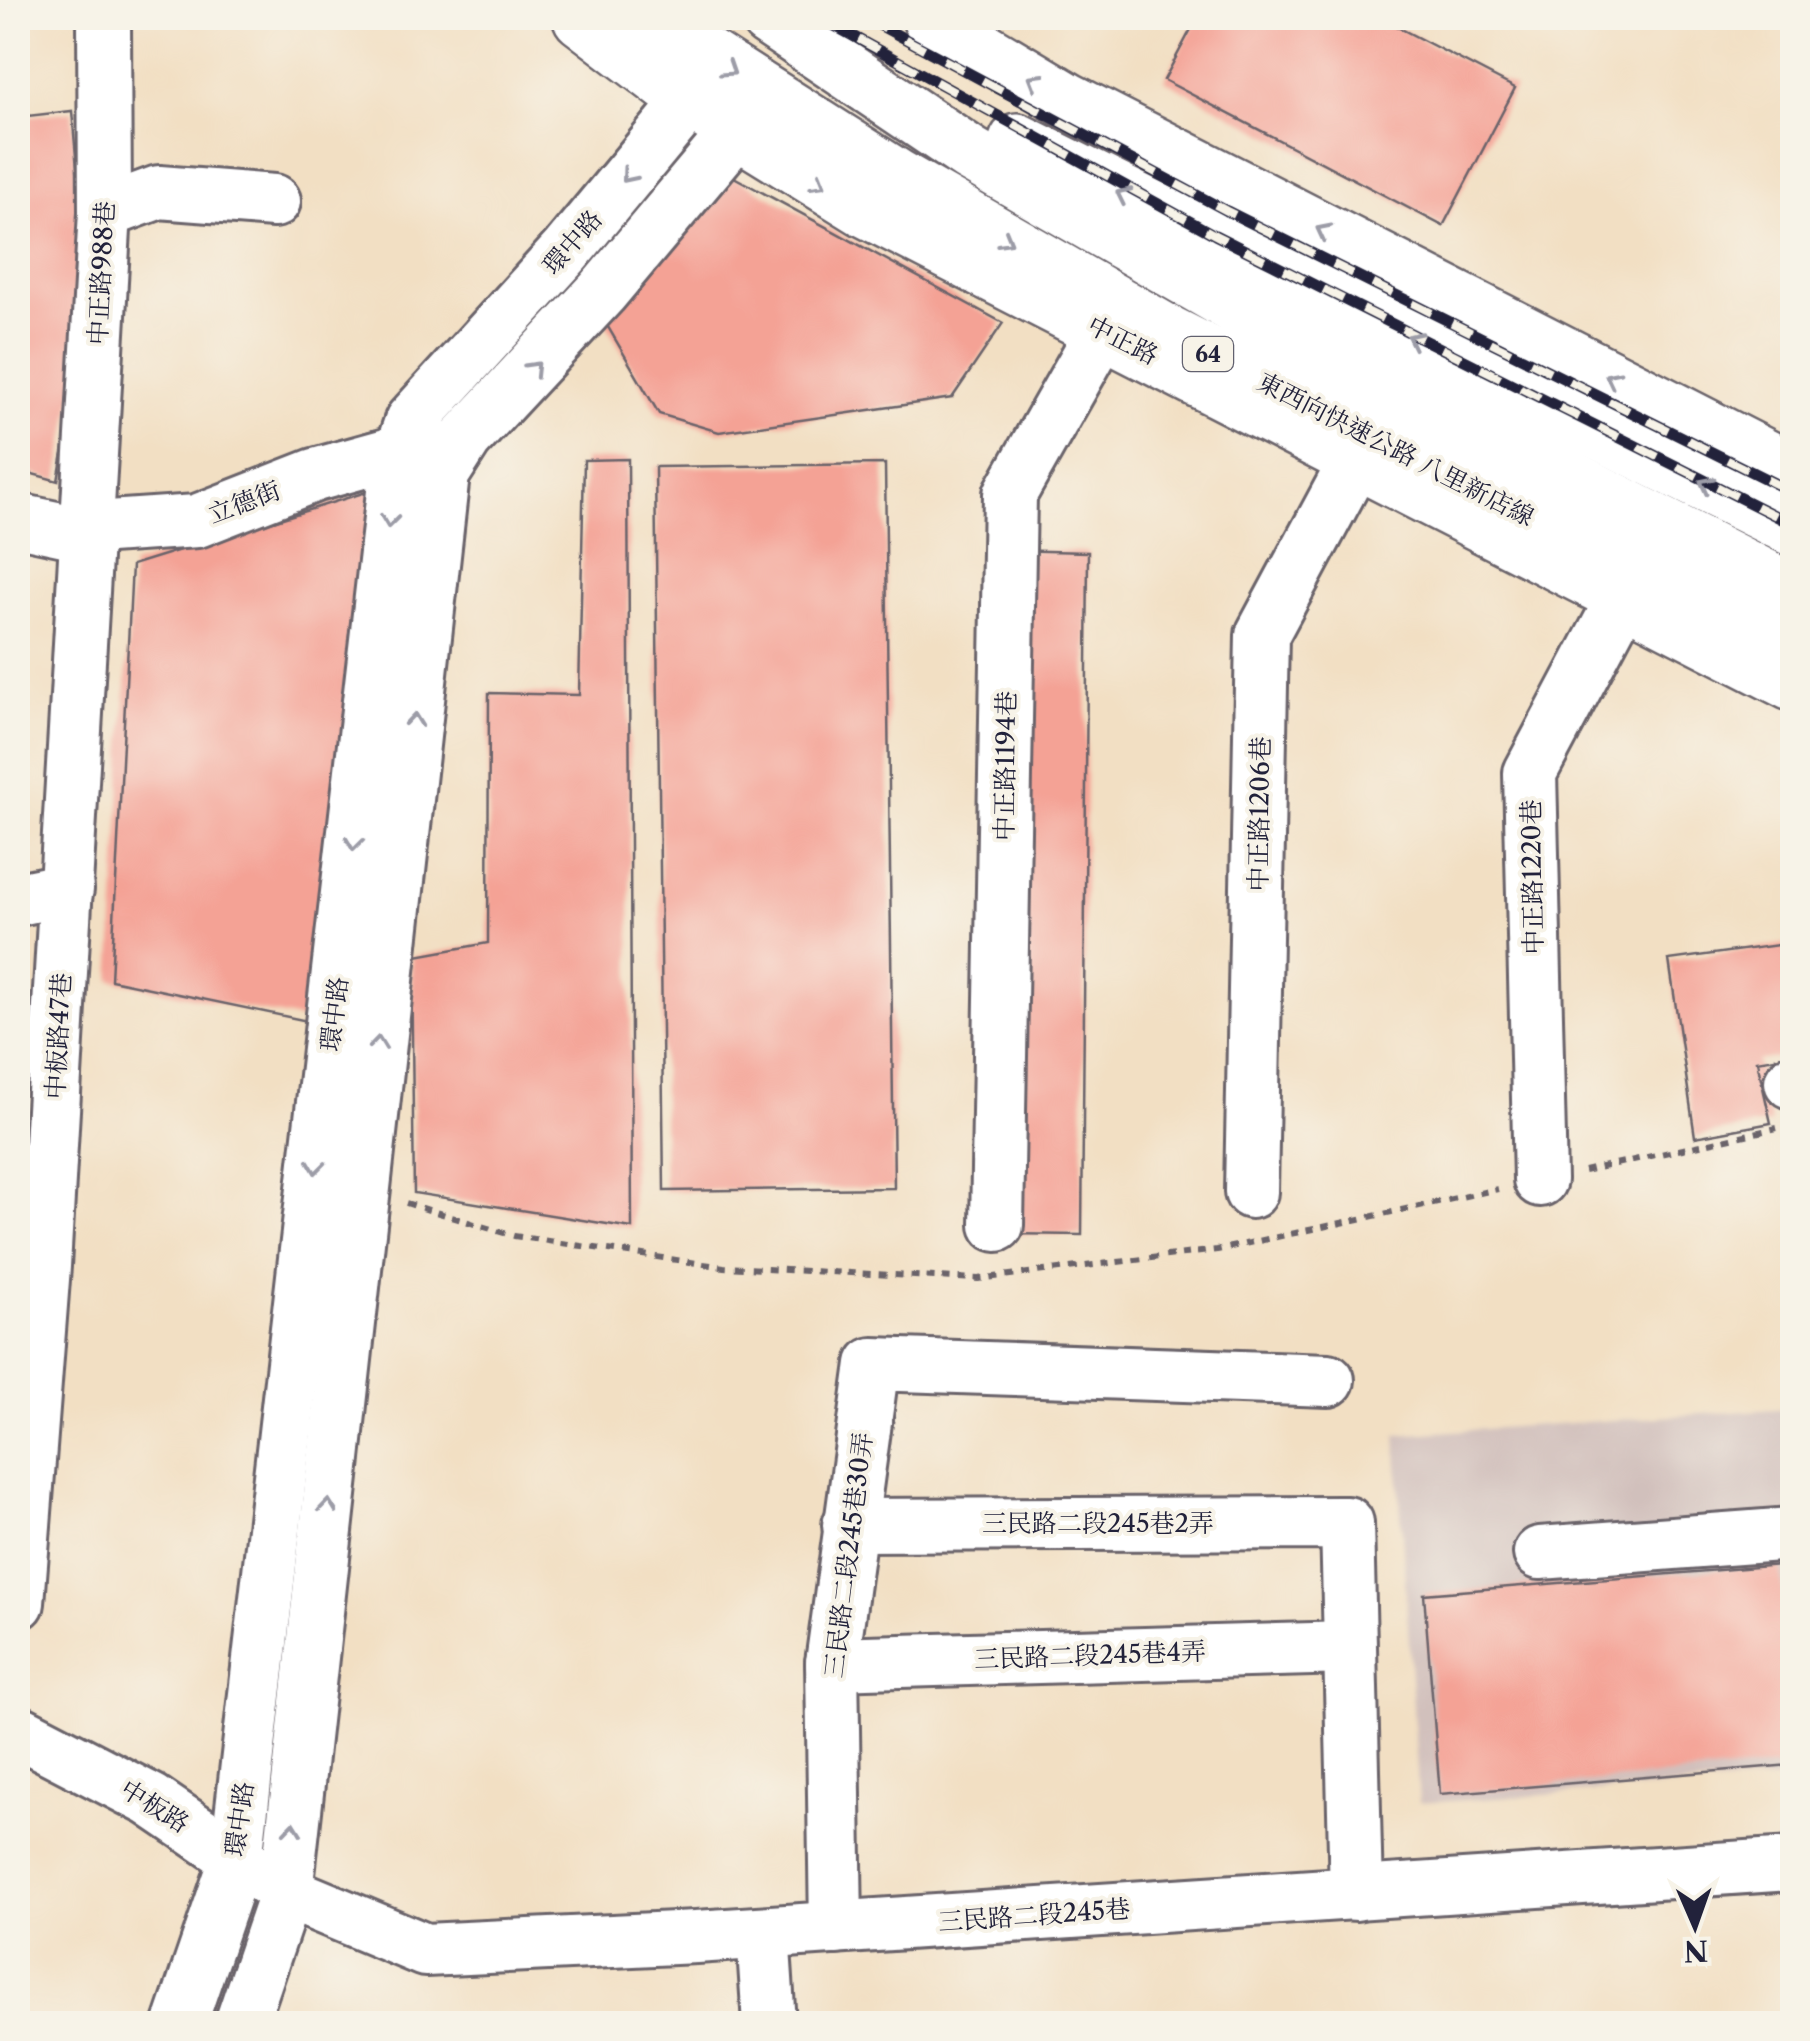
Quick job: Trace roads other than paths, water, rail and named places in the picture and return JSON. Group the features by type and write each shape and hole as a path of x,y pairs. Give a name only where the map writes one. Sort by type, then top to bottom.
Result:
{"main road":[{"name":"中正路","path":"581,18 690,101 866,209 1792,683"},
{"name":"東西向快速公路 八里新店線","path":"647,18 895,176 1166,332 1792,649"},
{"name":"64","path":"765,18 970,154 1252,316 1792,594"},
{"path":"792,18 1078,172 1792,528"},
{"path":"930,18 1069,101 1792,471"}],"street":[{"name":"中正路988巷","path":"87,528 105,212 104,18"},
{"name":"環中路","path":"180,2024 236,1860 389,519 402,448 412,421 566,250 690,101"},
{"name":"環中路","path":"241,2024 286,1892 443,474 466,438 602,292 737,131"},
{"path":"105,212 159,192 274,202"},
{"name":"中正路1194巷","path":"997,1225 1010,494 1103,330"},
{"name":"立德街","path":"18,520 64,530 196,520 402,448 466,438"},
{"name":"中正路1206巷","path":"1251,1192 1262,635 1356,460"},
{"name":"中板路47巷","path":"18,1603 42,894 87,528"},
{"name":"中正路1220巷","path":"1540,1180 1530,773 1624,596"},
{"name":"三民路二段245巷30弄","path":"836,1928 832,1662 873,1364 1328,1380"},
{"name":"三民路二段245巷2弄","path":"849,1525 1346,1523 1348,1648"},
{"path":"1540,1553 1792,1534"},
{"path":"1348,1648 1356,1894"},
{"name":"三民路二段245巷4弄","path":"832,1662 1348,1648"},
{"name":"中板路","path":"18,1731 151,1800 286,1892"},
{"name":"三民路二段245巷","path":"286,1892 425,1950 836,1928 1792,1864"},
{"path":"763,1932 769,2024"}],"railway":[{"path":"820,18 1215,235 1792,524"},
{"path":"866,18 1227,211 1792,492"}]}
